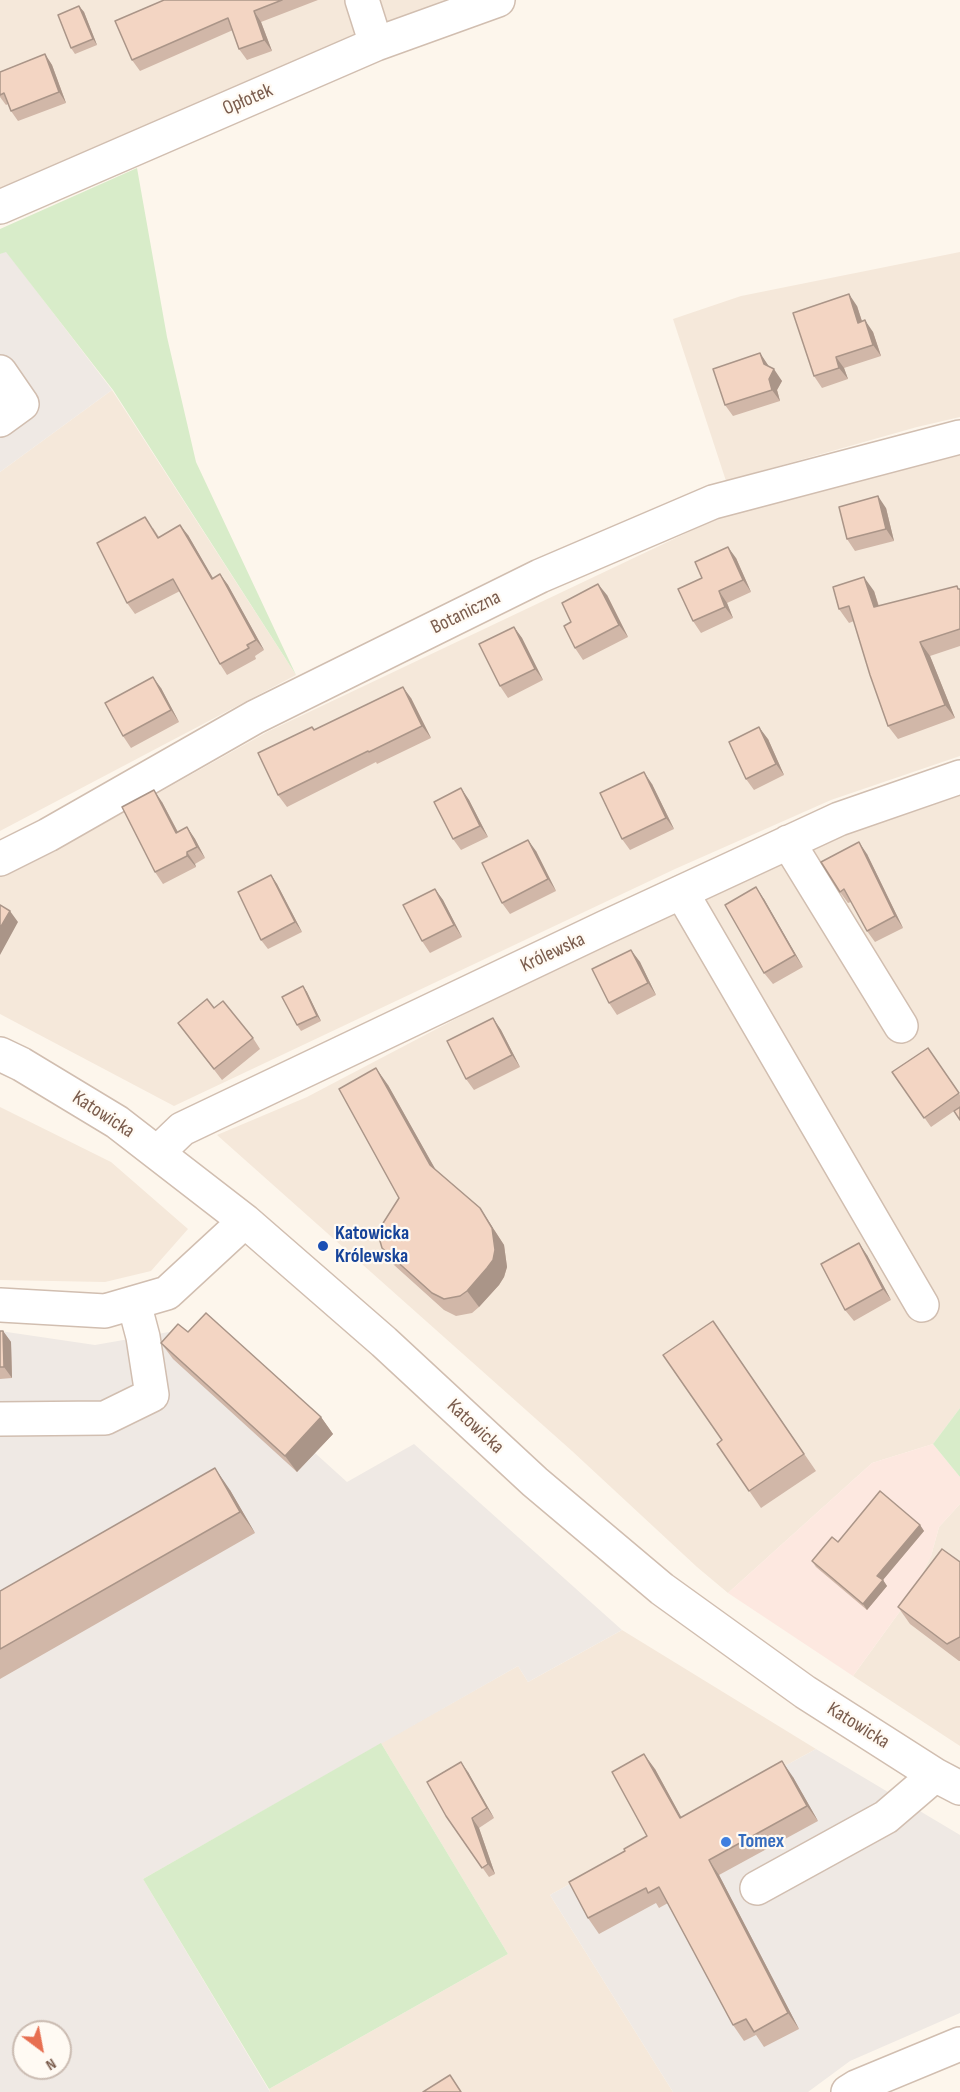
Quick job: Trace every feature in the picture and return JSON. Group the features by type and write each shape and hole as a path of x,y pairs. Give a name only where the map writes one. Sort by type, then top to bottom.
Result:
{"street":[{"path":"362,0 376,44"},
{"name":"Opłotek","path":"0,207 376,44 498,0"},
{"path":"0,372 22,404 0,420"},
{"name":"Botaniczna","path":"0,859 48,835 255,717 540,576 713,502 960,437"},
{"name":"Królewska","path":"158,1152 182,1129 788,842 839,819 960,777"},
{"path":"788,842 901,1026"},
{"path":"681,893 922,1305"},
{"name":"Katowicka","path":"0,1054 21,1064 117,1122 245,1221 384,1342 536,1482 662,1589 805,1692 948,1781"},
{"path":"0,1305 105,1311 167,1293 245,1221"},
{"path":"0,1419 105,1418 152,1395 143,1336 134,1303"},
{"path":"757,1888 948,1781"},
{"path":"848,2092 856,2086 960,2044"}],"shaded area":[{"path":"0,0 451,0 398,18 0,189"},
{"path":"6,251 112,390 0,472 0,254"},
{"path":"960,252 960,417 726,481 673,319 741,296"},
{"path":"112,390 296,675 0,831 0,472"},
{"path":"960,452 960,756 831,800 675,869 174,1106 0,1014 0,877 53,852 269,731 716,519"},
{"path":"960,794 960,1408 933,1444 872,1463 728,1593 217,1135 307,1097 486,1003 842,829"},
{"path":"0,1107 111,1162 188,1229 151,1271 105,1282 0,1280"},
{"path":"186,1329 200,1349 333,1434 315,1453 347,1482 414,1444 622,1630 528,1682 518,1666 143,1879 270,2092 0,2092 0,1331 95,1345"},
{"path":"933,1444 960,1477 960,1504 939,1527 931,1556 911,1596 853,1676 728,1593 872,1463"},
{"path":"960,1504 960,1746 853,1676 911,1596 931,1556 939,1527"},
{"path":"622,1630 816,1749 550,1895 673,2092 270,2092 269,2089 508,1954 381,1743 518,1666 528,1682"},
{"path":"816,1749 960,1835 960,2013 850,2061 808,2092 673,2092 550,1895"}],"green space":[{"path":"137,168 167,337 196,462 296,675 113,390 6,252 0,254 0,229"},
{"path":"960,1408 960,1477 933,1444"},
{"path":"381,1743 508,1954 269,2089 143,1879"}],"building":[{"path":"164,0 282,0 254,11 264,40 239,49 228,18 132,60 115,21"},
{"path":"79,6 93,39 71,48 58,15"},
{"path":"45,54 59,92 11,111 4,93 0,95 0,72"},
{"path":"849,294 858,323 865,320 873,345 836,357 839,368 814,376 793,313"},
{"path":"760,353 764,364 774,369 769,379 772,390 725,405 713,369"},
{"path":"878,496 886,529 847,539 839,507"},
{"path":"145,517 158,538 180,525 212,579 220,574 256,640 247,645 249,648 220,664 173,579 127,603 97,543"},
{"path":"728,547 743,580 719,591 725,607 693,621 678,589 702,578 695,562"},
{"path":"864,577 874,607 957,586 960,589 960,629 920,642 945,705 888,726 849,606 839,609 833,587"},
{"path":"598,584 619,625 575,648 564,626 571,622 562,603"},
{"path":"514,627 535,669 500,686 479,644"},
{"path":"153,677 171,710 123,736 105,703"},
{"path":"403,687 422,726 278,795 258,753 312,727 314,730"},
{"path":"759,727 776,764 746,779 729,742"},
{"path":"644,772 666,818 622,839 600,793"},
{"path":"461,788 480,826 453,839 434,802"},
{"path":"154,790 176,833 187,827 197,847 187,852 187,856 155,872 122,807"},
{"path":"528,840 548,879 502,903 482,863"},
{"path":"859,842 895,916 867,931 844,889 840,892 821,862"},
{"path":"271,875 295,922 261,940 238,892"},
{"path":"756,887 795,955 764,973 725,905"},
{"path":"435,889 454,925 422,941 403,905"},
{"path":"0,905 10,911 0,928"},
{"path":"631,950 648,983 609,1003 592,969"},
{"path":"303,986 317,1016 297,1025 282,997"},
{"path":"207,999 214,1008 223,1001 253,1038 214,1069 178,1023"},
{"path":"493,1018 512,1055 466,1079 447,1041"},
{"path":"928,1048 959,1093 924,1118 892,1072"},
{"path":"376,1068 430,1165 480,1208 492,1228 495,1250 493,1260 460,1296 444,1299 432,1293 382,1248 378,1234 380,1228 399,1198 339,1089"},
{"path":"960,1107 960,1120 954,1111"},
{"path":"859,1243 883,1289 845,1310 821,1264"},
{"path":"206,1313 321,1417 285,1456 161,1343 178,1324 188,1332"},
{"path":"713,1321 804,1454 749,1491 717,1444 722,1440 663,1355"},
{"path":"0,1331 3,1331 4,1367 0,1367"},
{"path":"215,1468 240,1512 0,1649 0,1591"},
{"path":"880,1491 920,1525 877,1576 883,1580 863,1604 812,1561 832,1537 838,1542"},
{"path":"942,1549 960,1562 960,1637 947,1644 898,1607"},
{"path":"644,1754 680,1818 782,1761 807,1806 709,1860 788,2013 754,2032 746,2019 733,2025 659,1887 648,1893 646,1888 588,1918 569,1882 647,1836 612,1772"},
{"path":"461,1762 487,1808 472,1818 488,1864 482,1868 446,1816 427,1782"},
{"path":"450,2075 461,2092 423,2092"}],"place":[{"name":"Katowicka Królewska","path":"323,1246"},
{"name":"Tomex","path":"726,1842"}]}
